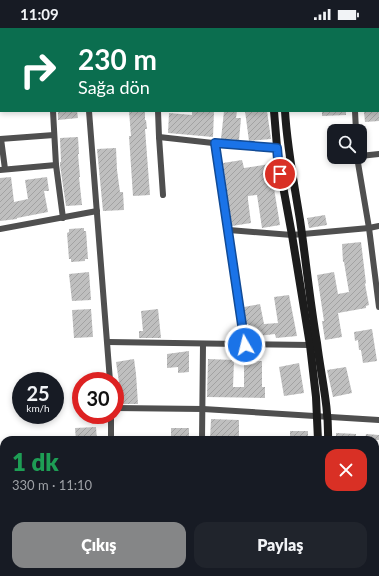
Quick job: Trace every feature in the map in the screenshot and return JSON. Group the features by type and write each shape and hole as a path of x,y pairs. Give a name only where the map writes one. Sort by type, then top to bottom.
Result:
{"street":[{"path":"53,112 56,165 63,218"},
{"path":"89,112 110,372"},
{"path":"158,112 163,195"},
{"path":"274,112 278,159 310,345 316,397 318,436"},
{"path":"285,112 286,134 328,417 328,436"},
{"path":"354,112 355,124"},
{"path":"54,135 0,139 3,170 56,165"},
{"path":"159,137 277,148"},
{"path":"215,143 245,345"},
{"path":"367,156 379,154"},
{"path":"360,164 379,307"},
{"path":"0,229 97,212"},
{"path":"229,230 292,235 379,226"},
{"path":"108,342 310,345"},
{"path":"202,436 203,344"},
{"path":"124,408 203,409 379,420"},
{"path":"111,436 112,424"}],"building":[{"path":"58,112 77,112 78,118 58,120"},
{"path":"129,112 145,112 150,195 133,196 129,136 131,136"},
{"path":"192,112 214,112 213,137 168,133 169,113 192,115"},
{"path":"224,112 237,112 236,118 241,118 239,140 221,139"},
{"path":"245,112 267,112 271,139 249,141"},
{"path":"322,112 346,112 346,115 322,116"},
{"path":"364,112 379,112 379,121 365,122"},
{"path":"78,137 79,177 82,205 66,206 60,165 60,138"},
{"path":"116,148 117,170 120,192 123,192 124,210 103,211 97,149"},
{"path":"242,160 244,168 270,164 280,225 262,228 257,195 248,196 251,223 232,226 223,163"},
{"path":"11,177 14,202 28,199 25,180 47,177 49,191 44,191 48,212 0,221 0,178"},
{"path":"325,215 327,225 309,228 307,218"},
{"path":"84,228 84,231 86,231 88,259 85,259 85,261 71,262 71,259 69,259 67,233 69,232 69,229"},
{"path":"361,242 365,284 369,305 366,306 366,308 338,313 342,337 325,340 322,321 324,321 317,275 334,272 338,294 349,292 343,262 342,244"},
{"path":"89,272 91,300 72,301 69,274"},
{"path":"289,295 297,336 276,338 275,334 249,337 244,307 260,304 264,324 278,323 274,297"},
{"path":"91,309 93,337 74,338 72,310"},
{"path":"158,309 161,338 139,338 139,331 143,331 141,311"},
{"path":"372,329 377,361 363,363 361,350 359,350 358,340 355,341 354,332"},
{"path":"189,351 189,372 178,373 178,367 167,368 167,354"},
{"path":"134,359 138,404 124,404 124,372 118,372 116,362"},
{"path":"208,359 234,360 233,387 244,387 244,361 262,361 262,387 265,387 265,398 207,397"},
{"path":"299,363 304,393 284,396 279,367"},
{"path":"346,367 352,393 333,397 327,370"},
{"path":"211,419 239,420 239,436 210,436"},
{"path":"96,427 97,436 76,436 75,428"},
{"path":"171,428 189,428 189,436 171,436"},
{"path":"290,431 308,431 308,436 290,436"},
{"path":"336,433 356,434 356,436 336,436"},
{"path":"366,434 379,435 379,436 366,436"}],"route":[{"path":"245,345 215,143 277,148 280,174"}]}
